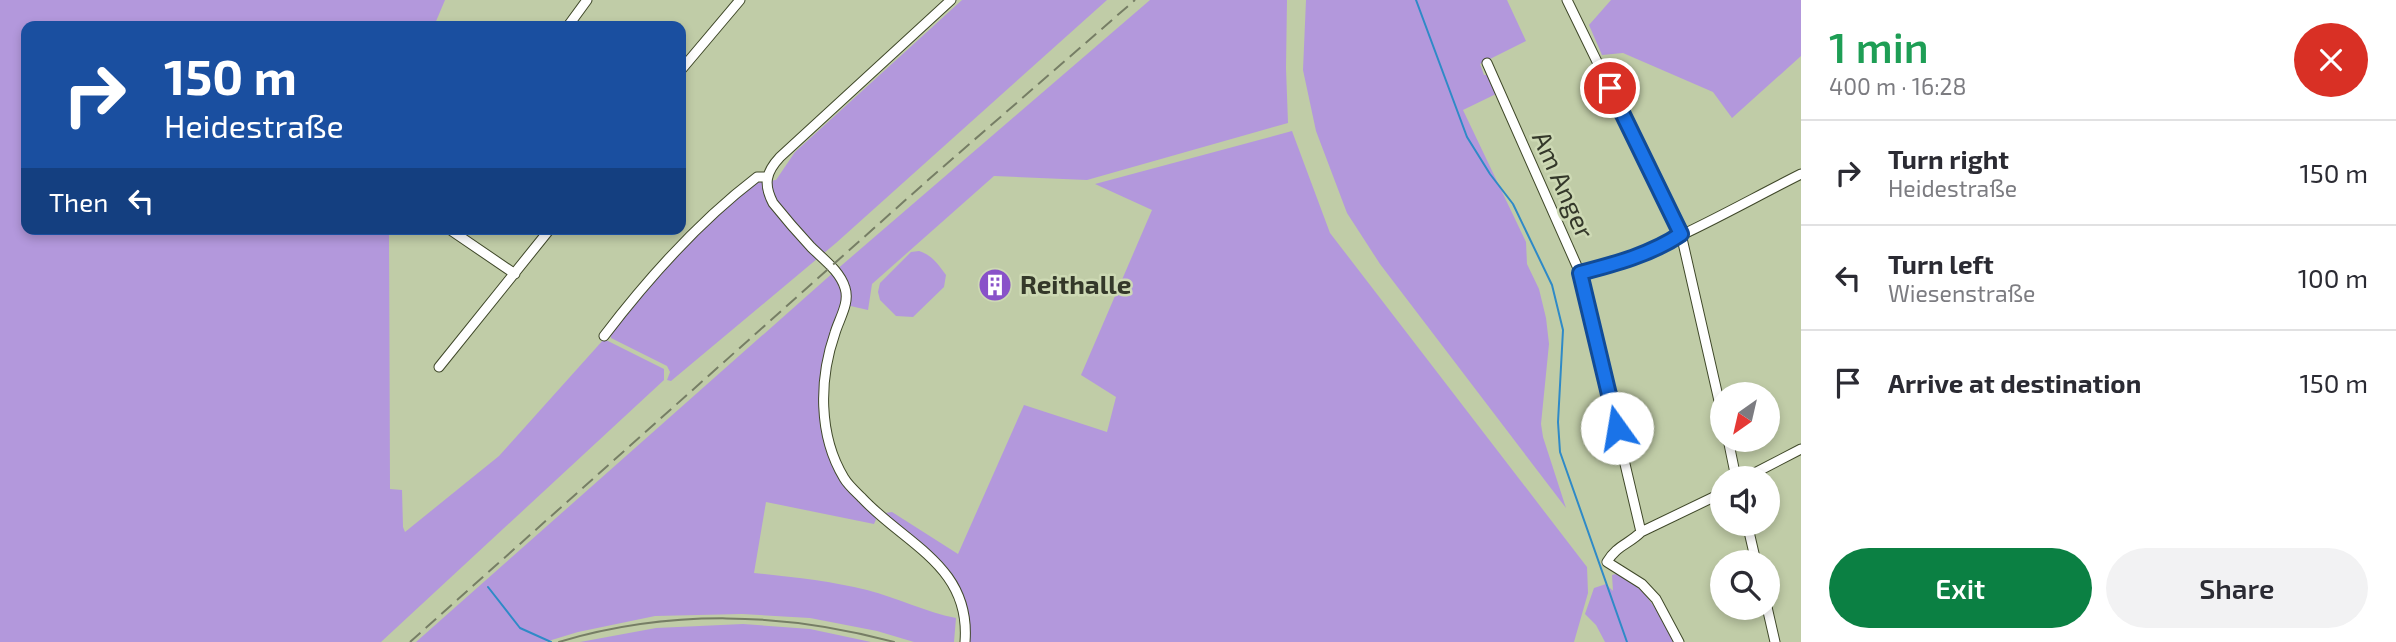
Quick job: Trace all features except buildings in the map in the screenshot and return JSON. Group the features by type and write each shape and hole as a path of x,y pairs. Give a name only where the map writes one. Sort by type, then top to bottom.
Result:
{"street":[{"path":"572,21 587,0"},
{"path":"686,64 740,0"},
{"path":"951,0 780,157 771,166 766,177 773,203 835,271 846,289 846,305 834,335 825,372 823,409 830,445 844,479 878,516 943,569 957,590 962,605 965,642"},
{"path":"1567,0 1681,234 1715,382"},
{"name":"Am Anger","path":"1487,63 1580,273 1641,532"},
{"path":"1580,273 1630,259 1671,241 1801,174"},
{"path":"604,336 636,294 683,242 757,177 766,177"},
{"path":"458,235 515,274"},
{"path":"439,367 545,235"},
{"path":"1768,466 1801,449"},
{"path":"1679,642 1656,599 1642,584 1607,562 1613,551 1633,540 1641,532 1710,499"},
{"path":"1770,620 1775,642"}],"shaded area":[{"path":"0,0 445,0 436,21 21,21 21,235 389,235 390,489 402,490 405,532 499,456 604,339 664,369 664,380 381,642 0,642"},
{"path":"962,0 1107,0 836,243 671,381 667,380 670,372 667,366 611,338 610,332 685,243 754,183 776,180 795,152"},
{"path":"1150,0 1287,0 1288,123 1087,180 994,176 872,284 868,310 846,305 834,335 823,409 844,479 878,515 874,524 766,502 754,573 853,587 956,618 954,642 914,642 877,631 810,618 742,614 655,616 578,632 545,642 416,642 835,271"},
{"path":"1306,0 1507,0 1526,41 1480,64 1496,94 1463,110 1526,242 1527,264 1539,289 1549,344 1541,424 1566,508 1380,264 1347,213 1316,131 1303,70"},
{"path":"1611,0 1801,0 1801,56 1732,118 1713,92 1623,53 1602,55 1589,25"},
{"path":"1292,131 1330,233 1587,567 1588,593 1574,642 969,642 966,611 955,583 926,548 885,513 892,512 958,554 1024,405 1107,432 1116,397 1081,375 1152,210 1095,184"},
{"path":"919,251 931,257 946,275 944,287 913,317 896,316 880,300 880,283 911,252"},
{"path":"1620,573 1652,603 1674,642 1605,642 1596,625 1585,614 1594,588 1606,584 1613,591 1612,575"},
{"path":"743,624 810,629 871,642 580,642 656,628"}],"waterway":[{"path":"1416,0 1467,137 1513,204 1552,285 1563,330 1558,422 1560,452 1627,642"},
{"path":"488,587 520,628 551,642"}],"tram line":[{"path":"559,642 642,624 726,618 811,625 894,642"}],"railway":[{"path":"410,642 928,180 1135,0"}],"place":[{"name":"Reithalle","path":"995,285"}],"route":[{"path":"1610,88 1681,234 1630,259 1580,273 1617,428"}]}
